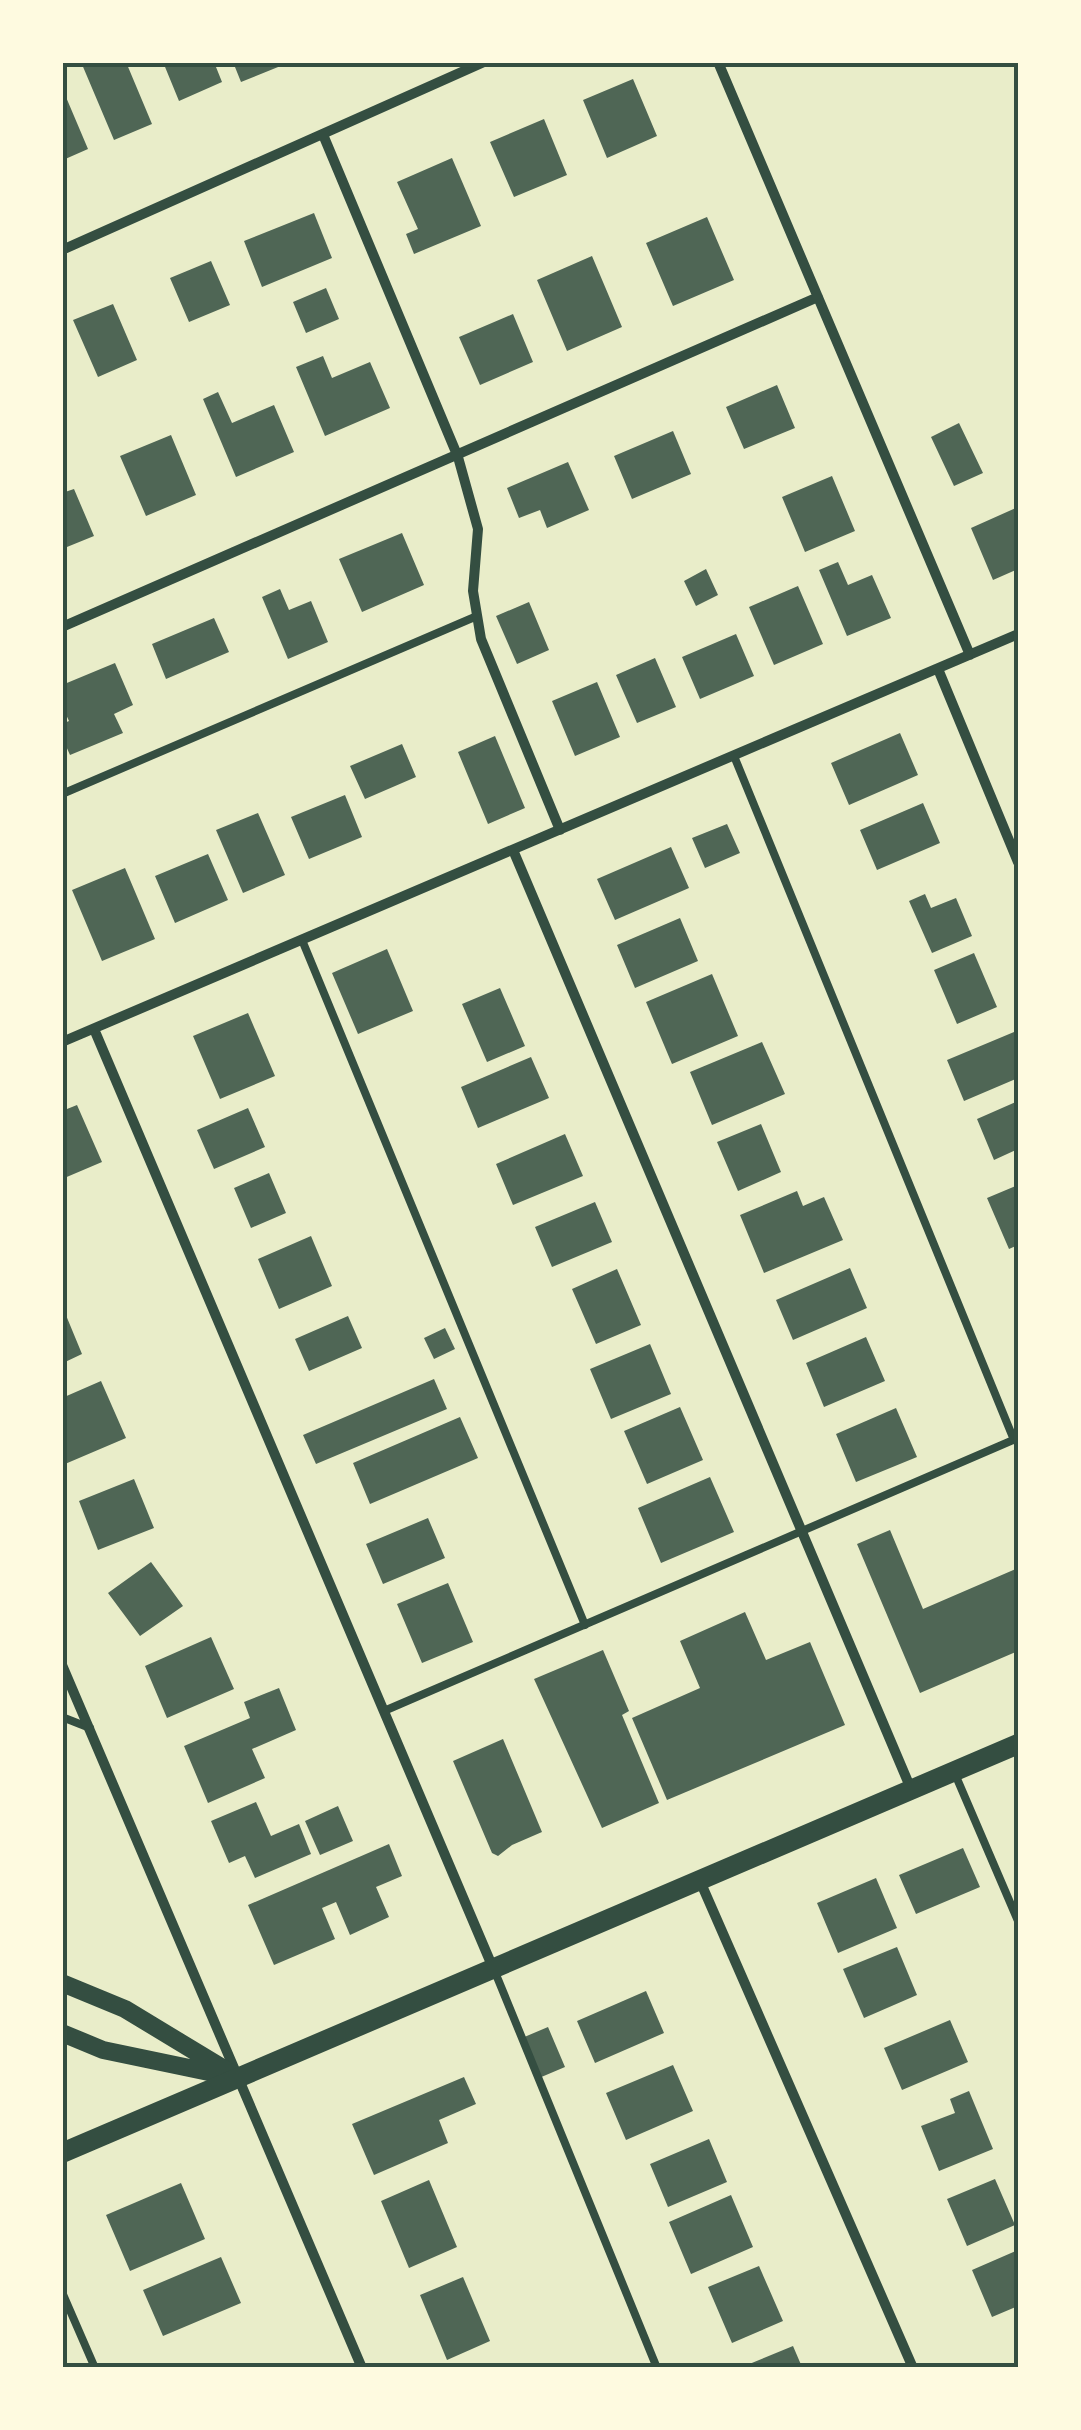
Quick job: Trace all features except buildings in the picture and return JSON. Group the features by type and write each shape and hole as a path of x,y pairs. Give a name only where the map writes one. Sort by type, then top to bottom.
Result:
{"main road":[{"path":"62,2153 1018,1744"}],"street":[{"path":"62,250 484,62"},
{"path":"718,62 970,656"},
{"path":"324,136 458,457 478,528 473,591 487,655 560,830"},
{"path":"62,627 818,297"},
{"path":"62,1042 1018,634"},
{"path":"938,669 1018,862"},
{"path":"513,850 911,1789"},
{"path":"94,1029 493,1968"},
{"path":"62,1665 362,2368"},
{"path":"700,1880 913,2368"},
{"path":"62,1984 125,2010 238,2078"},
{"path":"62,2033 104,2050 238,2078"}],"lane":[{"path":"62,794 477,616"},
{"path":"384,1711 1016,1439 734,756"},
{"path":"302,940 584,1625"},
{"path":"62,1717 90,1728"},
{"path":"954,1772 1018,1921"},
{"path":"493,1968 657,2368"},
{"path":"62,2292 94,2368"}]}
